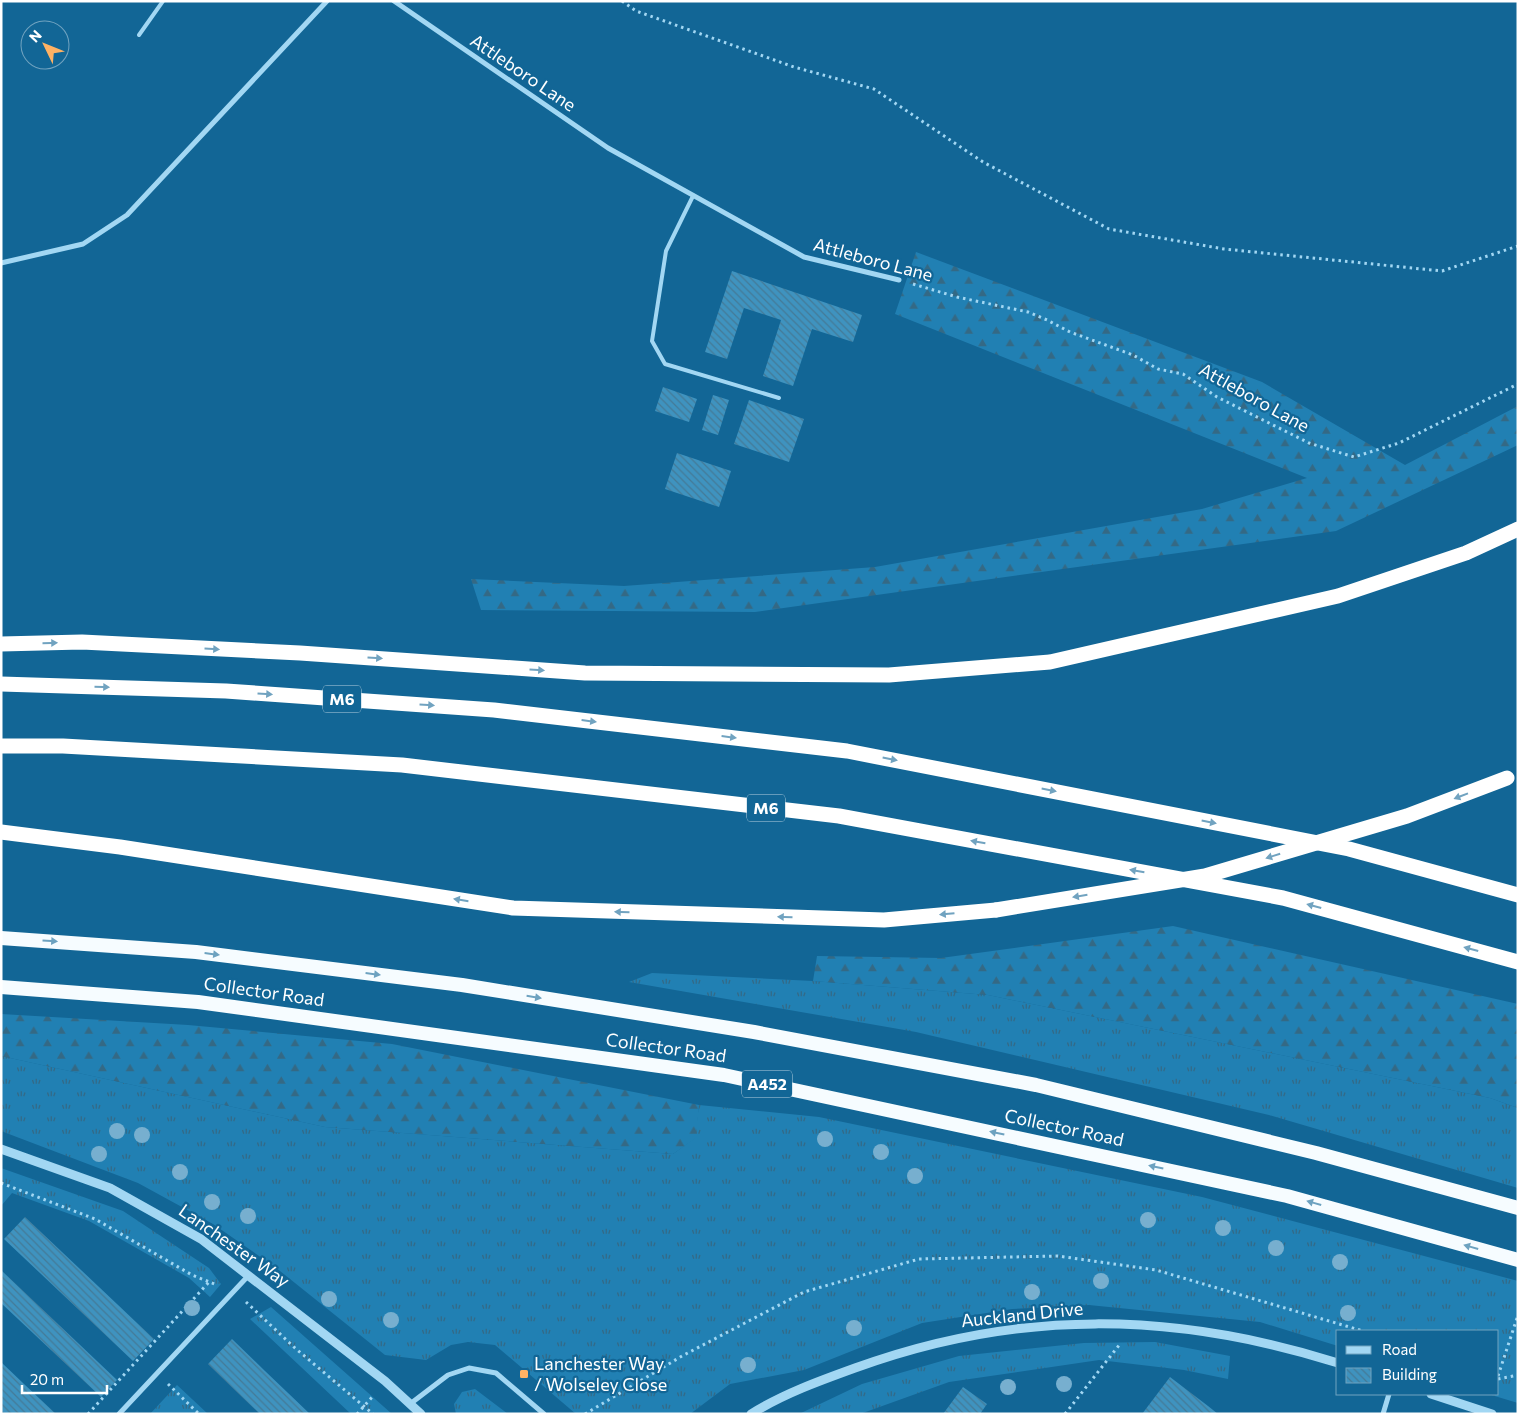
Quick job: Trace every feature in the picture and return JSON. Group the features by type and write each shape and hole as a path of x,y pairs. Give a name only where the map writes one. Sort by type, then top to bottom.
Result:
{"highway":[{"path":"1,644 82,642 300,653 585,673 889,675 1050,662 1338,596 1466,553 1518,530"},
{"name":"M6","path":"1,684 226,691 494,710 847,751 1349,849 1518,895"},
{"name":"M6","path":"1,746 63,746 402,765 839,816 1283,898 1518,962"},
{"path":"1,832 120,848 513,908 884,920 996,910 1205,876 1407,816 1512,776"},
{"name":"Collector Road","path":"1,938 196,952 442,983 754,1032 1036,1085 1316,1153 1518,1208"},
{"name":"Collector Road","path":"1,987 198,1002 724,1075 1287,1196 1518,1260"}],"street":[{"path":"1,263 83,244 127,215 327,1"},
{"name":"Attleboro Lane","path":"394,1 608,148 693,196 804,257 899,280"},
{"name":"Lanchester Way","path":"1,1149 110,1188 201,1239 386,1381 421,1414"},
{"path":"119,1414 249,1274"},
{"name":"Auckland Drive","path":"751,1414 814,1383 892,1355 943,1341 991,1331 1060,1324 1136,1324 1216,1334 1336,1362"},
{"path":"410,1404 448,1375 469,1368 496,1373 544,1414"},
{"path":"1382,1414 1389,1395"},
{"path":"1434,1395 1492,1414"}],"lane":[{"path":"139,35 163,1"},
{"path":"693,196 666,251 652,341 665,364 779,398"}],"path":[{"path":"622,1 636,11 794,67 874,89 983,162 1109,229 1224,250 1442,271 1518,246"},
{"name":"Attleboro Lane","path":"899,280 957,297 1028,312 1070,332 1133,355 1158,369 1183,374 1217,397 1309,443 1354,457 1400,443 1518,384"},
{"path":"1,1183 95,1220 192,1275 224,1288"},
{"path":"585,1414 682,1356 804,1292 919,1258 1058,1256 1156,1270 1360,1330"},
{"path":"88,1414 209,1282"},
{"path":"245,1301 295,1348 373,1414"},
{"path":"1499,1375 1518,1315"},
{"path":"1065,1414 1136,1324"},
{"path":"157,1373 200,1414"},
{"path":"1499,1378 1518,1375"}],"green space":[{"path":"916,252 1262,382 1405,465 1518,406 1518,445 1336,531 755,612 481,610 471,579 624,586 875,567 1202,509 1307,478 895,314"},
{"path":"1173,926 1518,1004 1518,1108 1490,1098 988,995 813,981 817,956 941,958"},
{"path":"652,973 813,981 988,995 1490,1098 1518,1108 1518,1188 1269,1115 916,1032 629,982"},
{"path":"1,1014 188,1025 392,1044 699,1105 696,1138 673,1154 325,1127 1,1056"},
{"path":"1,1056 325,1127 673,1154 695,1138 699,1105 819,1117 1202,1197 1518,1281 1518,1403 1491,1395 1499,1395 1499,1330 1336,1330 1336,1345 1260,1322 1089,1305 1012,1309 922,1323 804,1370 730,1384 690,1414 576,1414 495,1345 468,1342 451,1345 426,1360 385,1355 275,1267 213,1224 138,1183 1,1131"},
{"path":"1,1168 123,1211 209,1268 221,1284 210,1297 189,1278 89,1221 12,1193 1,1206"},
{"path":"271,1307 392,1414 351,1414 250,1319"},
{"path":"1155,1342 1230,1356 1228,1379 1184,1370 1099,1360 949,1382 860,1414 799,1414 862,1384 959,1356 1084,1343"},
{"path":"177,1385 208,1414 150,1414"},
{"path":"475,1389 508,1414 456,1414 454,1404 462,1392"}],"building":[{"path":"732,271 862,315 853,342 812,329 793,386 763,376 781,320 744,308 727,359 705,352"},
{"path":"663,387 697,399 689,422 655,411"},
{"path":"713,395 729,400 718,435 702,430"},
{"path":"749,400 804,419 789,462 734,444"},
{"path":"677,453 731,471 719,507 665,489"},
{"path":"25,1217 154,1339 133,1361 4,1239"},
{"path":"1,1270 117,1380 101,1397 1,1303"},
{"path":"232,1339 310,1414 260,1414 241,1396 208,1364"},
{"path":"1,1362 24,1384 56,1414 1,1414"},
{"path":"1170,1377 1208,1406 1218,1414 1142,1414"},
{"path":"963,1387 987,1404 980,1414 943,1414"}],"place":[{"name":"Lanchester Way / Wolseley Close","path":"524,1374"}]}
